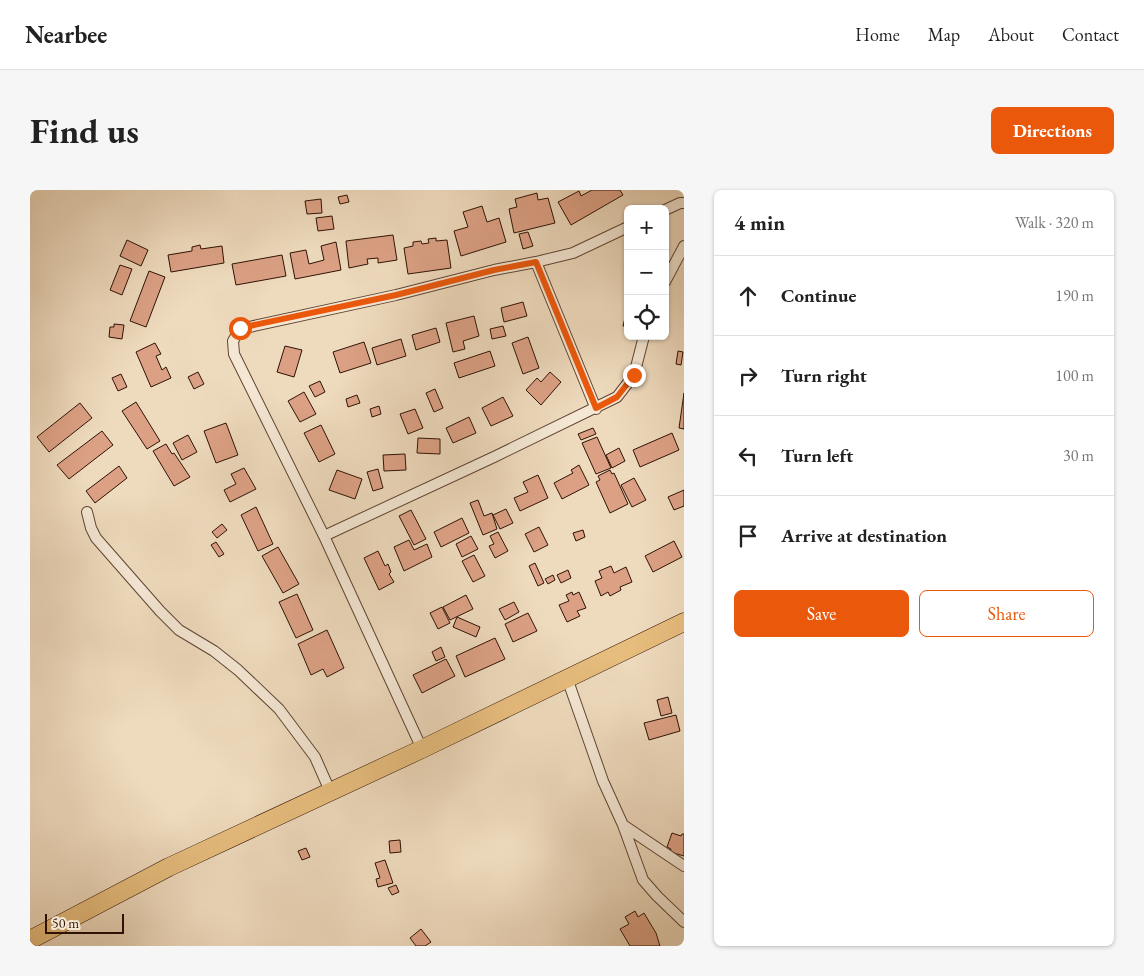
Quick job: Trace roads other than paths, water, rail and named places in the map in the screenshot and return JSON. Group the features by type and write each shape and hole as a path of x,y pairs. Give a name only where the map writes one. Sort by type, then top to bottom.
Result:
{"highway":[{"path":"30,940 169,866 422,749 684,622"}],"street":[{"path":"669,208 684,202"},
{"path":"422,749 324,536 234,354 234,340 240,328 396,295 494,270 572,254 624,229"},
{"path":"669,274 684,246"},
{"path":"536,262 596,408"},
{"path":"324,536 617,397 634,375 643,340"},
{"path":"87,512 96,538 160,611 179,630 214,651 238,670 279,709 315,757 330,791"},
{"path":"567,678 603,781 623,825 643,880 684,922"},
{"path":"623,825 684,866"}]}
